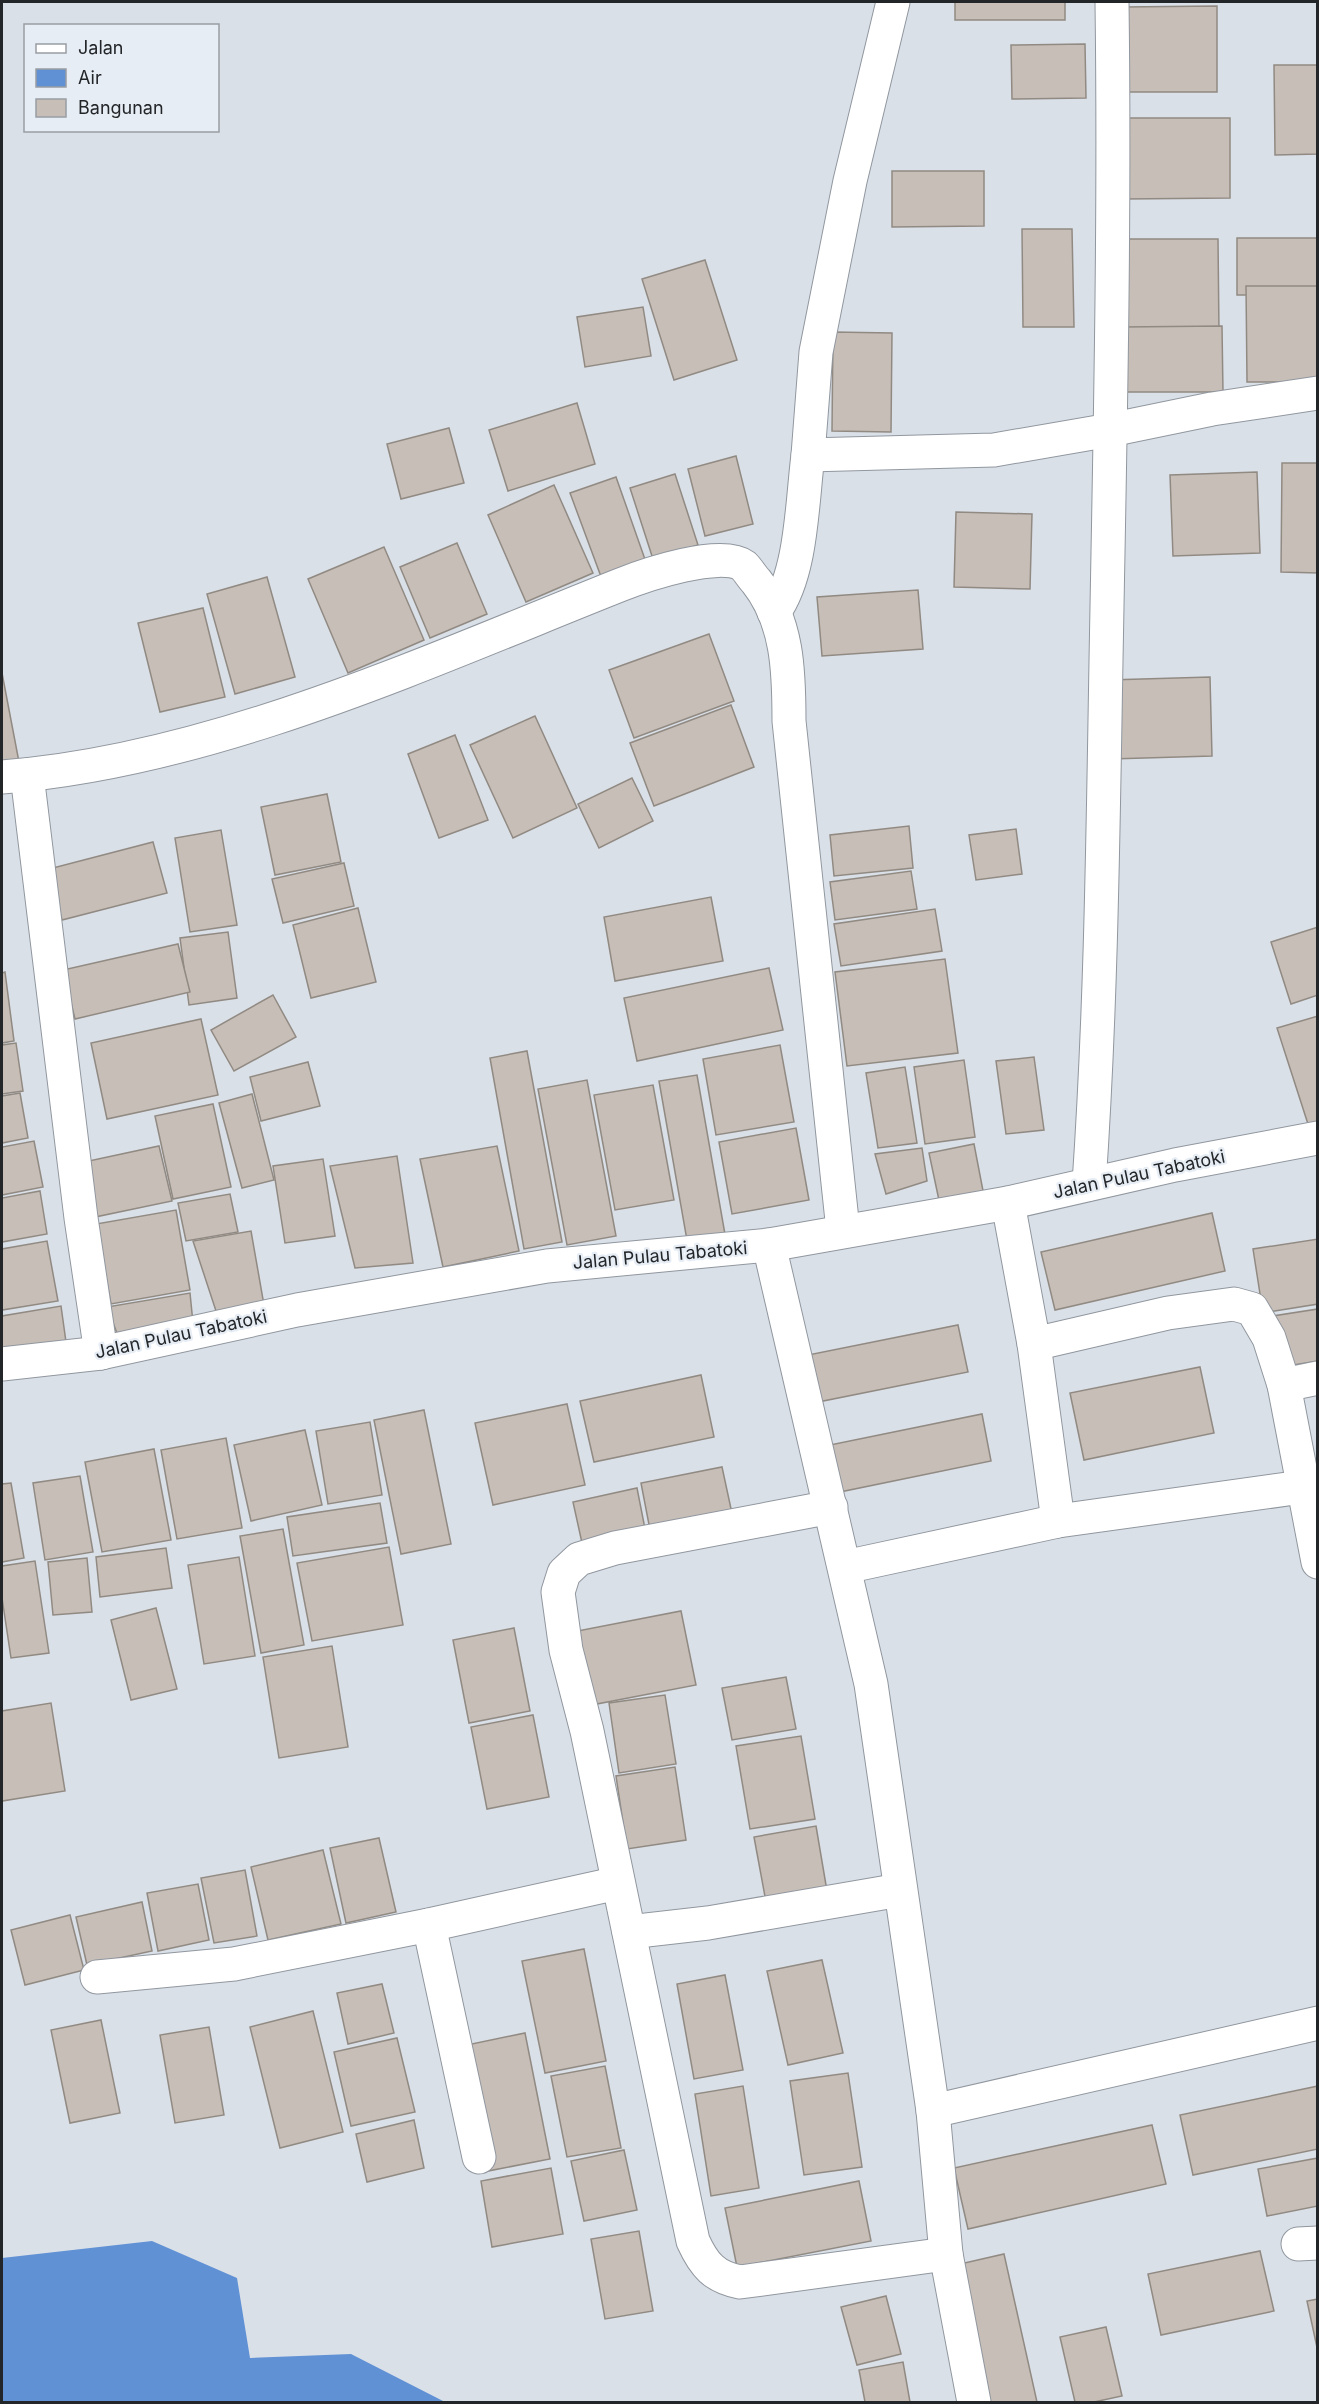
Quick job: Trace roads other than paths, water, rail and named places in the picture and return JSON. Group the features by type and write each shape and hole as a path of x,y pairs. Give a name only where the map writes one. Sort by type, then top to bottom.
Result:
{"main road":[{"path":"774,612 787,591 794,559 808,455 816,352 850,181 893,2"},
{"path":"1089,1184 1099,1047 1114,194 1112,2"},
{"path":"808,455 994,450 1212,409 1317,393"},
{"path":"101,1353 14,776 173,750 257,723 441,657 656,571 717,560 743,566 763,590 781,625 789,680 789,721 843,1230"},
{"name":"Jalan Pulau Tabatoki","path":"2,1364 101,1353 297,1310 547,1266 769,1245 843,1230 1008,1203 1089,1184 1317,1138"},
{"path":"1008,1203 1034,1344 1058,1521"},
{"path":"769,1245 871,1684 933,2111 946,2254 974,2403"},
{"path":"1034,1344 1168,1313 1234,1304 1252,1309 1262,1324 1284,1385 1317,1562"},
{"path":"1284,1385 1317,1378"},
{"path":"845,1567 1058,1521 1302,1487"},
{"path":"831,1507 615,1548 579,1559 564,1572 558,1592 566,1650 587,1731 693,2241 703,2263 722,2278 740,2282 946,2254"},
{"path":"97,1977 234,1964 429,1925 618,1883"},
{"path":"629,1932 708,1923 900,1890"},
{"path":"429,1925 479,2157"},
{"path":"933,2111 1317,2023"}],"water":[{"path":"152,2241 237,2278 250,2358 351,2354 445,2402 2,2402 2,2258"}]}
